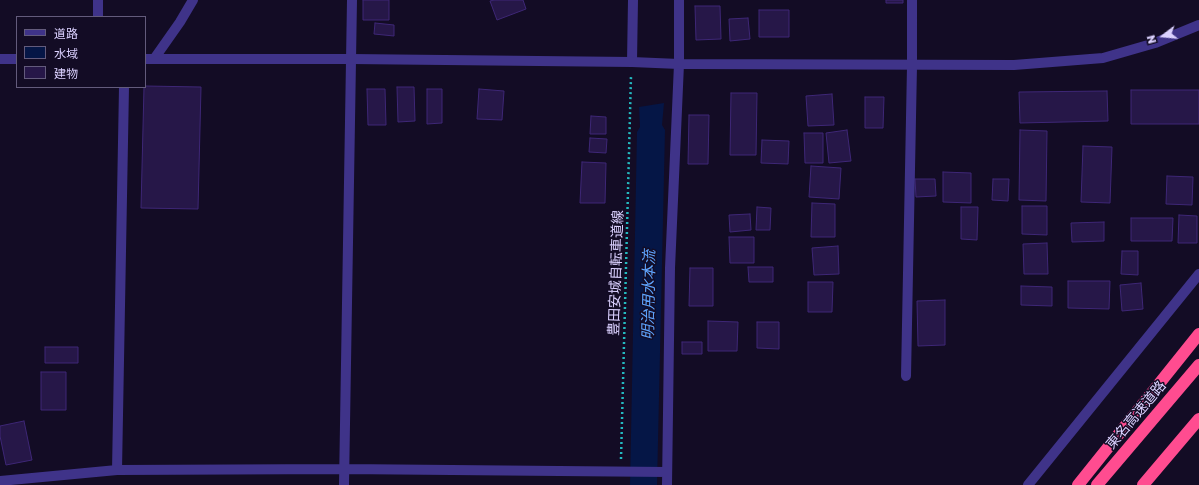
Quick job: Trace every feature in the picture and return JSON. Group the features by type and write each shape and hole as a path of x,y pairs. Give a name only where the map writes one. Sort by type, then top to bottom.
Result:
{"highway":[{"path":"1078,485 1199,334"},
{"name":"東名高速道路","path":"1097,485 1199,365"},
{"path":"1143,485 1199,419"}],"street":[{"path":"98,0 98,16"},
{"path":"150,59 180,22 193,0"},
{"path":"344,485 352,0"},
{"path":"633,0 635,62"},
{"path":"667,485 675,64 680,0"},
{"path":"906,376 912,0"},
{"path":"150,59 351,59 912,66 1014,65 1103,58 1155,43 1199,25"},
{"path":"0,59 16,59"},
{"path":"117,470 124,88"},
{"path":"1028,485 1199,274"},
{"path":"0,481 117,470 344,469 667,472"}],"path":[{"name":"豊田安城自転車道線","path":"621,472 635,62"}],"water":[{"name":"明治用水本流","path":"664,103 662,125 665,130 657,485 630,485 637,132 640,127 639,107"}],"building":[{"path":"363,0 389,0 389,20 363,20"},
{"path":"523,0 526,9 497,20 490,1"},
{"path":"886,0 903,0 903,3 886,3"},
{"path":"695,6 720,6 721,39 696,40"},
{"path":"759,10 789,10 789,37 759,37"},
{"path":"748,18 750,39 730,41 729,19"},
{"path":"375,23 394,25 394,36 374,34"},
{"path":"146,86 201,87 198,209 141,208 144,88 146,88"},
{"path":"397,87 414,87 415,121 398,122"},
{"path":"367,89 385,89 386,125 368,125"},
{"path":"427,89 442,89 442,123 427,124"},
{"path":"479,89 504,91 502,120 477,119"},
{"path":"1131,90 1199,90 1199,124 1131,124"},
{"path":"1107,91 1108,121 1020,123 1019,92"},
{"path":"731,93 757,93 756,155 730,155"},
{"path":"832,94 834,125 808,126 806,96"},
{"path":"865,97 884,97 883,128 865,128"},
{"path":"689,115 709,115 708,164 688,164"},
{"path":"591,116 606,117 606,134 590,134"},
{"path":"847,130 851,161 829,163 826,133"},
{"path":"1020,130 1047,131 1046,201 1019,200"},
{"path":"804,133 823,133 823,163 805,163"},
{"path":"590,138 607,139 606,153 589,152"},
{"path":"762,140 789,141 788,164 761,163"},
{"path":"1083,146 1112,147 1110,203 1081,202"},
{"path":"582,162 606,163 605,203 580,203"},
{"path":"811,166 841,168 839,199 809,197"},
{"path":"943,172 971,173 971,203 943,202"},
{"path":"1167,176 1193,177 1192,205 1166,204"},
{"path":"915,179 935,179 936,196 916,197"},
{"path":"993,179 1009,179 1008,201 992,200"},
{"path":"812,203 835,204 835,237 811,237"},
{"path":"1022,206 1047,206 1047,235 1022,234"},
{"path":"757,207 771,208 770,230 756,230"},
{"path":"961,207 978,207 977,240 961,239"},
{"path":"750,214 751,230 730,232 729,215"},
{"path":"1179,215 1197,216 1197,243 1178,243"},
{"path":"1131,218 1173,218 1172,241 1131,241"},
{"path":"1104,222 1104,241 1072,242 1071,223"},
{"path":"729,237 754,237 754,263 730,263"},
{"path":"1047,243 1048,274 1024,274 1023,244"},
{"path":"838,246 839,274 814,275 812,248"},
{"path":"1122,251 1138,251 1138,275 1121,274"},
{"path":"748,267 773,267 773,282 749,282"},
{"path":"690,268 713,268 713,306 689,306"},
{"path":"1068,281 1110,281 1109,309 1068,308"},
{"path":"808,282 833,282 832,312 808,312"},
{"path":"1141,283 1143,309 1122,311 1120,285"},
{"path":"1021,286 1052,287 1052,306 1021,305"},
{"path":"945,300 945,345 918,346 917,301"},
{"path":"708,321 738,322 737,351 708,351"},
{"path":"757,322 779,322 779,349 757,348"},
{"path":"682,342 702,342 702,354 682,354"},
{"path":"45,347 78,347 78,363 45,363"},
{"path":"41,372 66,372 66,410 41,410"},
{"path":"24,421 32,460 6,465 0,436 0,426"}]}
